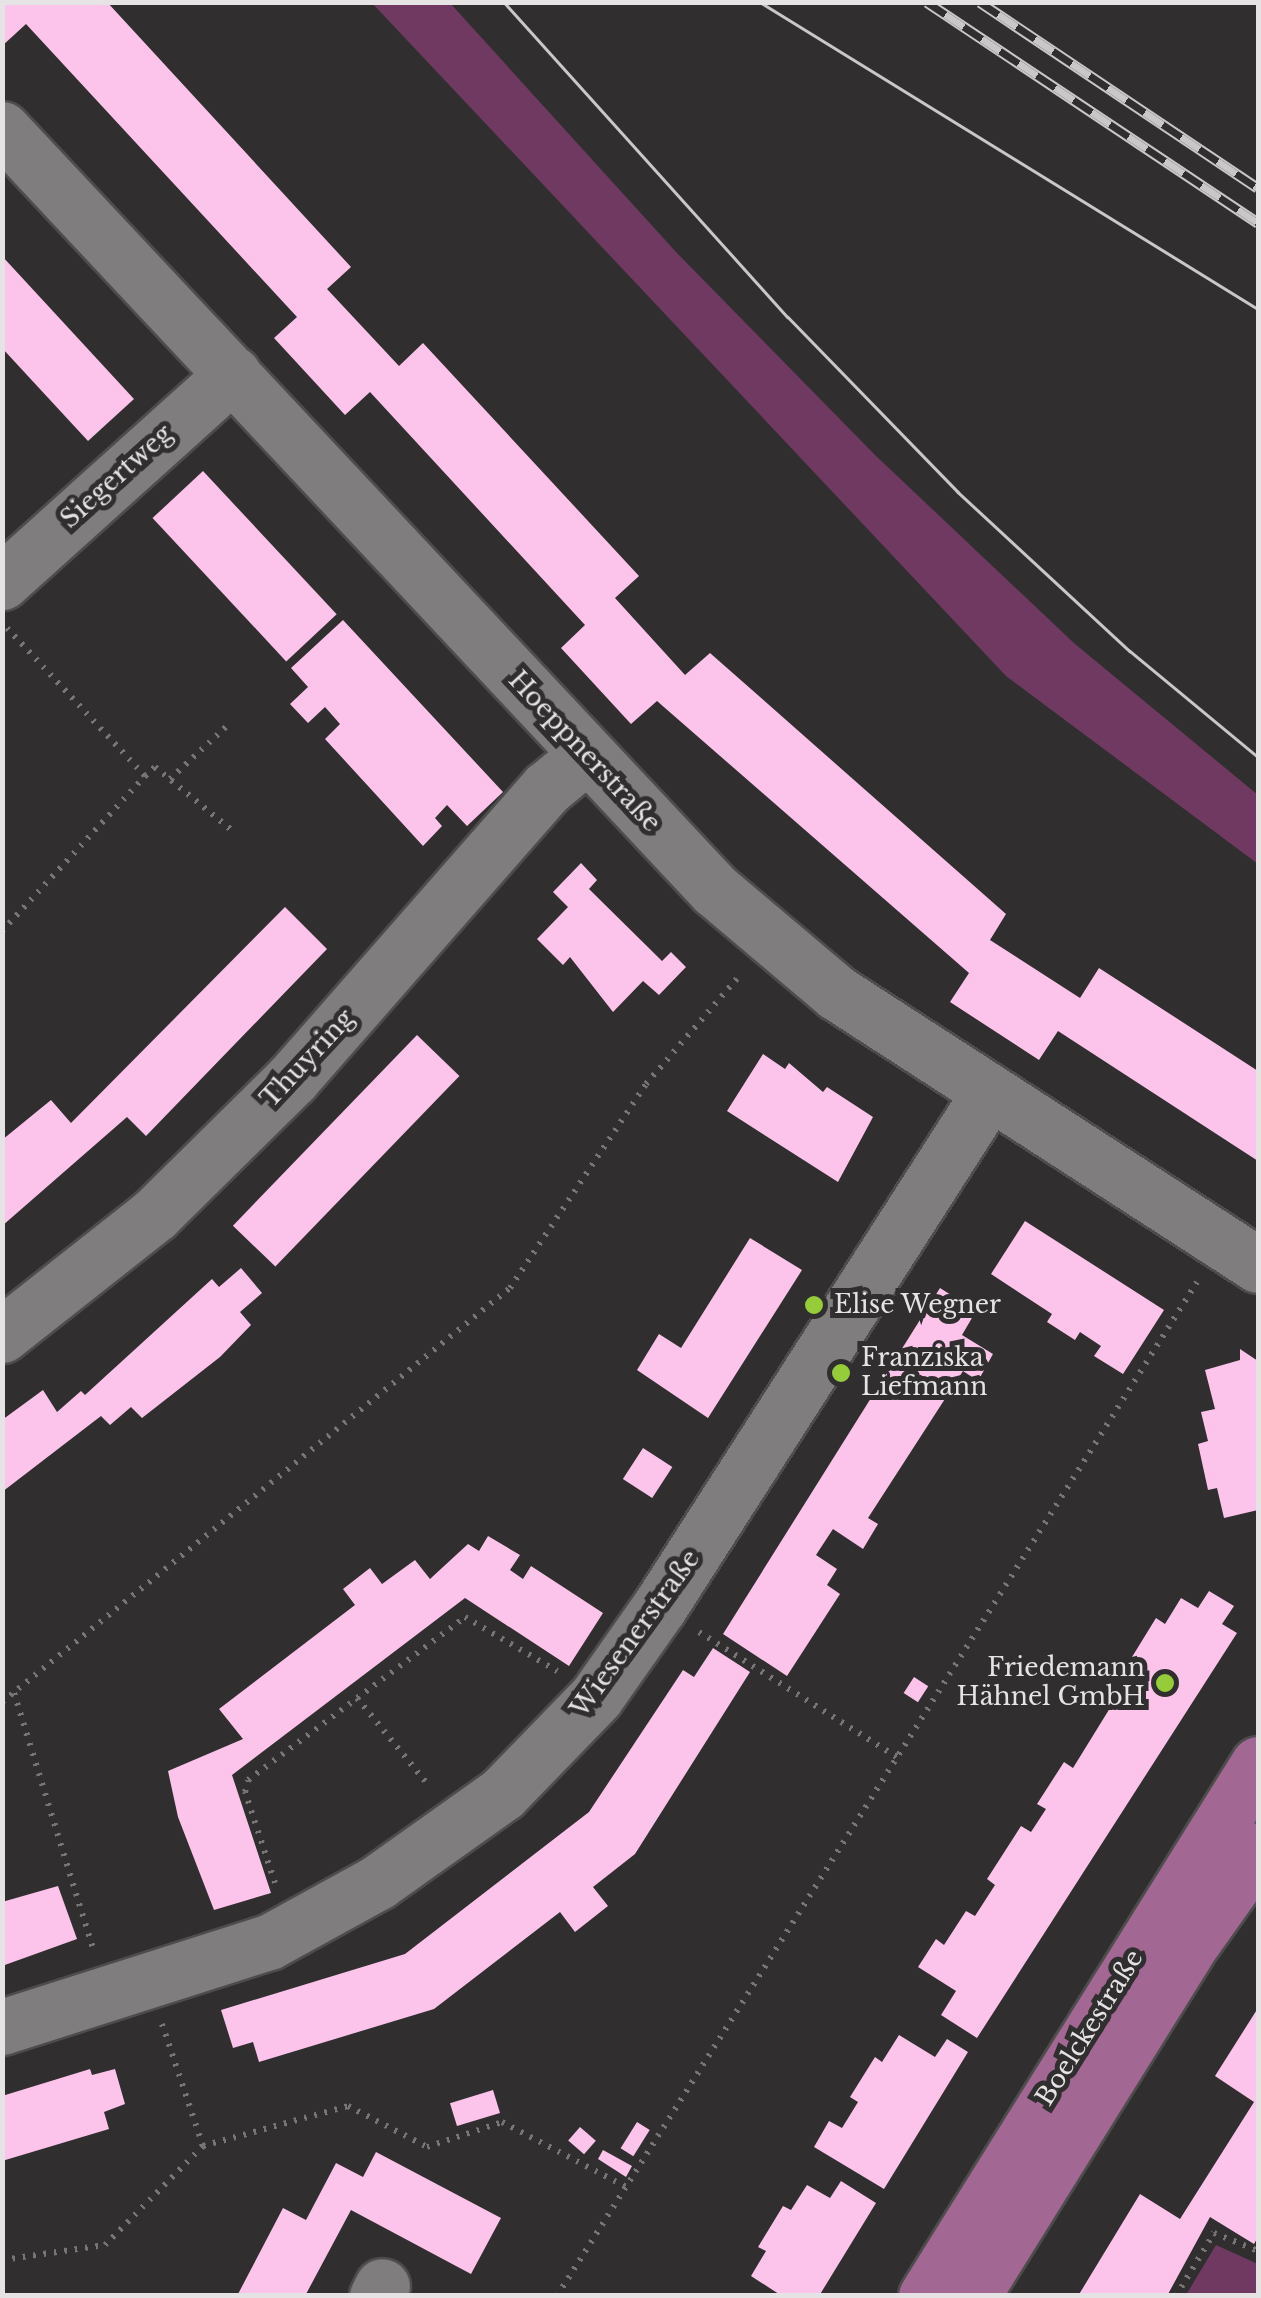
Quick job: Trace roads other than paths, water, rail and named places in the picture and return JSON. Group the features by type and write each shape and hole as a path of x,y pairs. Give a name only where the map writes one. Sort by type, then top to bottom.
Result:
{"main road":[{"name":"Boelckestraße","path":"926,2296 1258,1764"},
{"name":"Boelckestraße","path":"972,2296 1194,1940 1258,1850"}],"street":[{"name":"Hoeppnerstraße","path":"2,129 715,890 837,994 1258,1265"},
{"name":"Siegertweg","path":"2,582 233,374"},
{"name":"Thuyring","path":"2,1335 155,1214 292,1079 547,788 586,756"},
{"name":"Wiesenerstraße","path":"2,2027 269,1942 378,1882 502,1794 596,1696 660,1606 989,1094"}],"tram line":[{"path":"504,2 788,317 958,492 1130,651 1258,757"},
{"path":"760,2 1258,309"}],"railway":[{"path":"927,2 1258,223"},
{"path":"980,2 1258,188"}],"place":[{"name":"Elise Wegner","path":"814,1305"},
{"name":"Franziska Liefmann","path":"841,1373"},
{"name":"Friedemann Hähnel GmbH","path":"1165,1683"}]}
